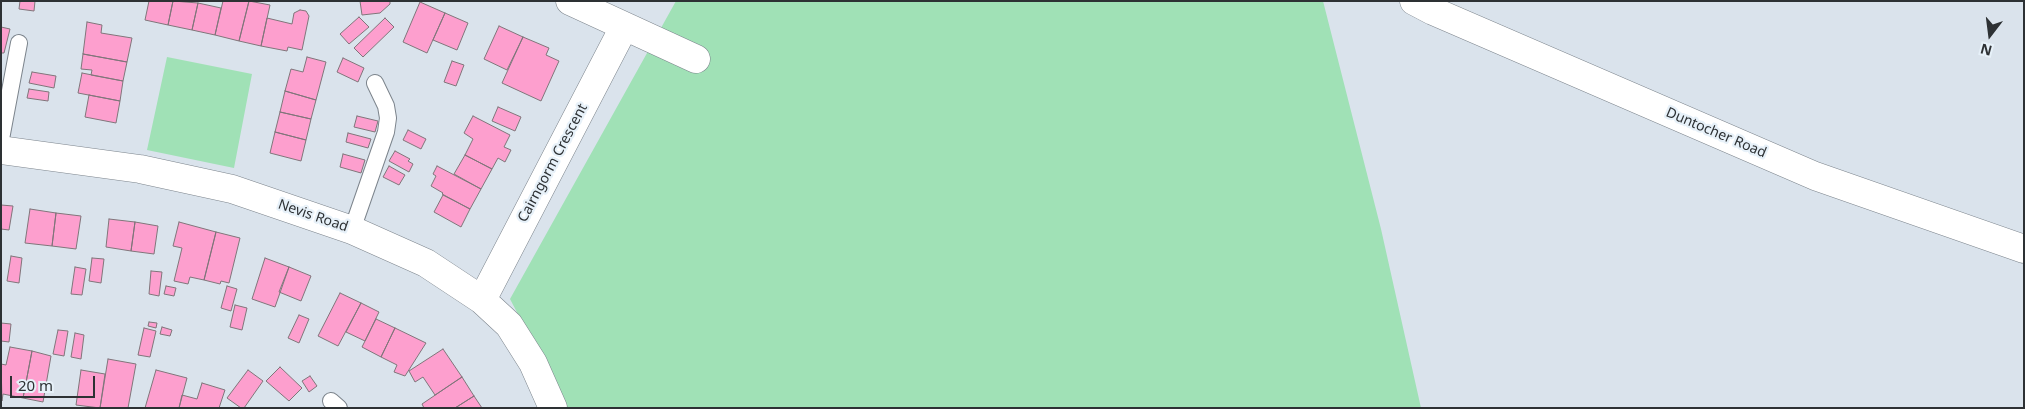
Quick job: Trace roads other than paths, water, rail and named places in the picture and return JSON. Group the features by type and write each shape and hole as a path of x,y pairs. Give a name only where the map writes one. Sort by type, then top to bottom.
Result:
{"street":[{"path":"570,1 696,59"},
{"name":"Duntocher Road","path":"1414,1 1433,11 1815,176 2024,249"},
{"name":"Cairngorm Crescent","path":"482,300 624,27"},
{"name":"Nevis Road","path":"1,150 140,169 232,189 352,230 426,263 482,300 509,325 533,363 553,408"}],"lane":[{"path":"1,139 19,43"},
{"path":"352,230 386,132 388,118 386,106 375,83"}]}
